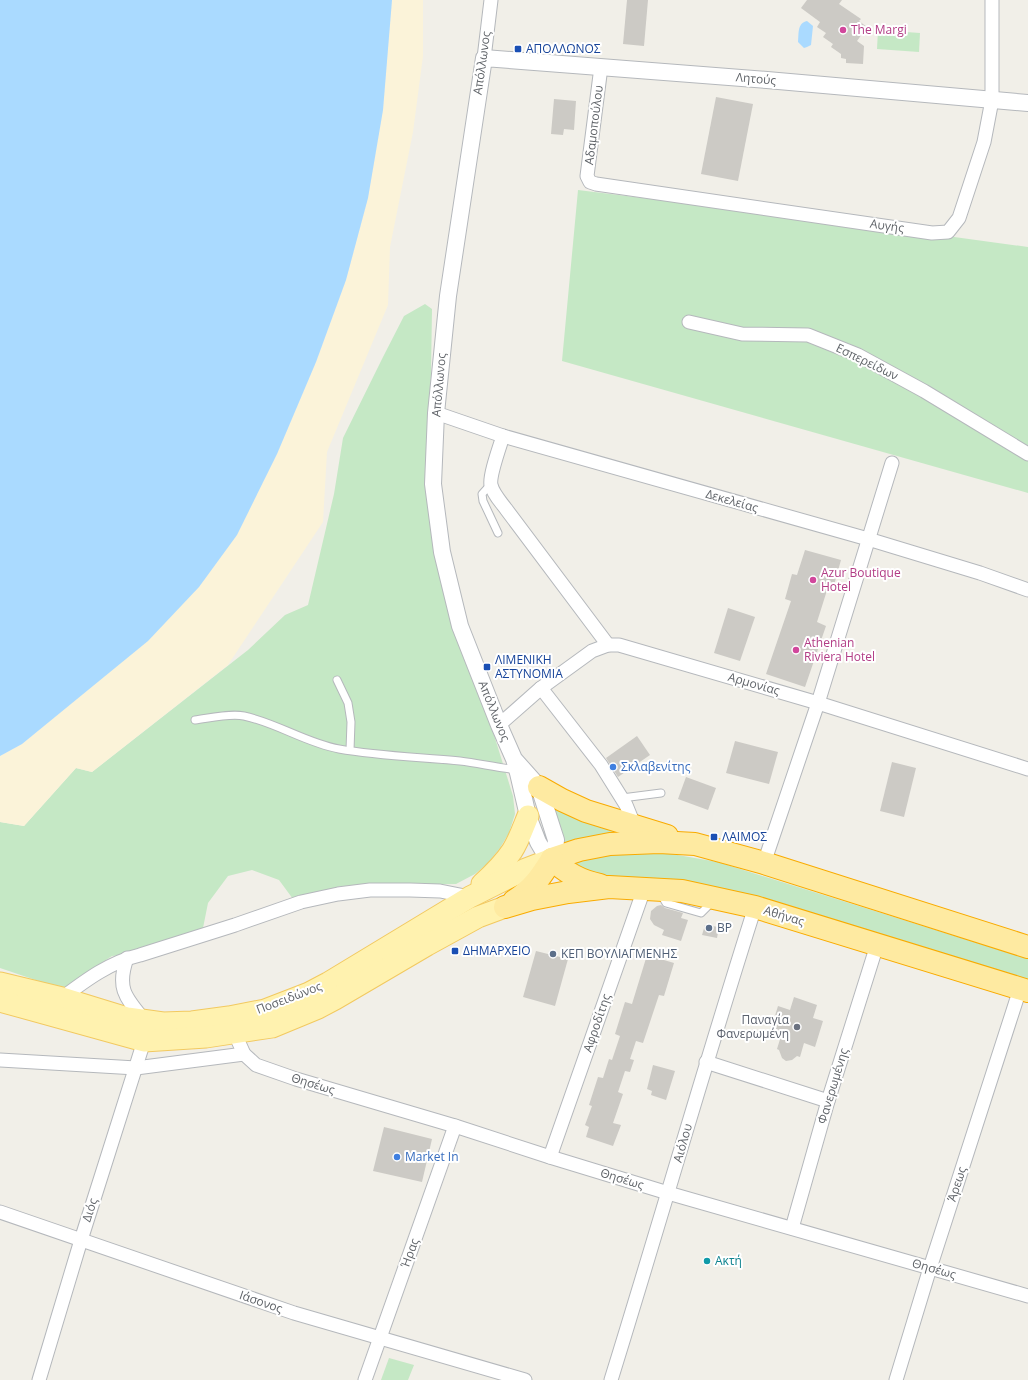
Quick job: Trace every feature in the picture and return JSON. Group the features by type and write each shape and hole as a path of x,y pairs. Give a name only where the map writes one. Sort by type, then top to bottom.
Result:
{"highway":[{"path":"539,787 562,800 586,810 635,827 764,863 1028,947"},
{"path":"505,907 529,891 537,883 552,860 579,850 610,844 659,842 695,844"},
{"path":"552,860 573,877 589,883 609,887"},
{"name":"Αθήνας","path":"532,899 568,892 609,887 682,891 755,907 1024,990"},
{"name":"Ποσειδώνος","path":"505,907 532,899"}],"main road":[{"path":"470,897 500,866 512,851 528,816"},
{"name":"Ποσειδώνος","path":"144,1031 163,1023 192,1022 265,1010 309,993 470,897 526,869 552,860"},
{"name":"Ποσειδώνος","path":"0,1001 144,1031 235,1034 272,1027 318,1008 335,1000 427,945 478,917 505,907"},
{"name":"Ποσειδώνος","path":"0,983 62,998 127,1018 144,1031"}],"street":[{"name":"Απόλλωνος","path":"491,0 484,58 448,296 436,413 433,484 442,552 460,626 516,766"},
{"name":"Αυγής","path":"590,182 932,232 948,232 958,218 979,158 984,142 992,100 992,0"},
{"name":"Λητούς","path":"484,58 1028,103"},
{"name":"Αδαμοπούλου","path":"590,182 587,176 601,67"},
{"name":"Εσπερείδων","path":"689,322 742,334 808,336 858,356 924,391 1028,454"},
{"name":"Δεκελείας","path":"436,413 503,436 868,539 980,573 1028,590"},
{"path":"503,436 491,477 491,484 497,497 608,645"},
{"path":"764,863 818,702 892,462"},
{"name":"Αρμονίας","path":"499,725 541,688 592,651 608,645 619,645 818,702 1028,769"},
{"path":"541,688 601,765 622,798 635,827"},
{"path":"516,766 539,787 556,840 552,860 545,854 538,842 528,816 516,766"},
{"name":"Αφροδίτης","path":"550,1158 651,889"},
{"path":"62,998 96,974 127,958 235,925 301,902 338,894 370,890 440,891 470,897"},
{"name":"Αιόλου","path":"611,1380 706,1062 755,907"},
{"name":"Φανερωμένης","path":"792,1228 828,1101 877,945"},
{"path":"127,958 123,970 122,983 124,992 144,1031"},
{"name":"Άρεως","path":"896,1380 930,1268 1024,990"},
{"name":"Διός","path":"39,1380 81,1240 136,1068 144,1031"},
{"name":"Θησέως","path":"235,1034 244,1054 256,1065 276,1072 455,1126 550,1158 1028,1296"},
{"path":"0,1060 136,1068 244,1054"},
{"path":"706,1062 828,1101"},
{"name":"Ήρας","path":"364,1380 455,1126"},
{"name":"Ιάσονος","path":"0,1212 294,1313 380,1338 494,1376 525,1380"}],"lane":[{"path":"491,484 482,494 483,501 498,533"},
{"path":"337,680 348,703 352,722 350,750"},
{"path":"195,720 218,716 243,715 282,728 314,742 337,749 387,756 461,761 511,769 516,766"},
{"path":"622,798 661,793"}],"green space":[{"path":"878,30 920,33 919,52 877,49"},
{"path":"578,190 1028,247 1028,493 562,361"},
{"path":"425,304 432,309 427,478 442,568 513,796 515,814 509,833 500,848 487,864 475,874 456,884 341,886 293,899 279,880 252,870 228,876 208,903 203,928 142,953 112,956 62,989 0,968 0,822 24,826 76,768 92,772 248,650 285,615 308,605 334,494 343,438 404,316"},
{"path":"546,797 620,829 618,837 566,847"},
{"path":"598,853 666,853 718,862 1028,959 1028,983 588,878 572,861"},
{"path":"389,1358 414,1365 408,1380 381,1380"}],"sand":[{"path":"392,0 423,0 423,56 413,132 390,247 388,305 327,452 323,522 228,665 92,772 76,768 24,826 0,822 0,756 22,744 80,696 199,587 237,534 277,454 316,362 346,280 368,198 383,110"}],"water":[{"path":"0,0 392,0 383,110 368,198 346,280 316,362 277,454 237,535 199,587 148,641 22,744 0,756"},
{"path":"807,21 813,26 811,45 804,48 798,42 799,32 800,26"}],"building":[{"path":"627,0 648,0 644,46 623,44"},
{"name":"The Margi","path":"807,0 842,0 839,4 861,19 859,21 867,27 857,41 864,46 863,64 846,63 846,59 841,58 841,54 831,47 833,44 823,37 826,33 817,27 820,22 801,8"},
{"path":"716,97 753,104 738,181 701,174"},
{"path":"554,99 576,101 574,130 564,129 563,135 551,134"},
{"path":"805,550 841,560 834,585 829,584 817,622 826,626 805,687 766,674 791,601 785,599 792,574 797,575"},
{"path":"728,608 755,617 740,661 714,653"},
{"path":"637,736 650,755 618,777 606,758"},
{"path":"735,741 778,752 769,784 726,773"},
{"path":"892,762 916,768 904,817 880,811"},
{"path":"686,777 716,788 708,810 678,799"},
{"path":"661,905 665,908 683,913 681,918 688,920 681,941 662,935 664,930 654,925 650,919 651,911 657,906"},
{"path":"705,925 719,927 717,938 702,935"},
{"path":"536,951 568,959 555,1006 523,997"},
{"path":"647,955 674,963 664,996 659,995 643,1043 636,1041 630,1059 634,1060 630,1072 625,1071 618,1092 623,1094 613,1123 621,1125 613,1146 586,1137 589,1127 585,1125 592,1106 589,1105 598,1077 603,1078 609,1059 612,1060 620,1036 615,1034 625,1002 632,1004"},
{"name":"Παναγία Φανερωμένη","path":"794,997 817,1005 813,1018 823,1021 815,1047 804,1043 800,1057 797,1056 792,1060 786,1061 782,1058 779,1050 777,1049 781,1036 770,1032 778,1006 790,1010"},
{"path":"653,1065 675,1071 666,1100 651,1095 652,1091 647,1089"},
{"path":"384,1127 432,1139 422,1182 373,1171"}],"place":[{"name":"The Margi","path":"843,30"},
{"name":"ΑΠΟΛΛΩΝΟΣ","path":"518,49"},
{"name":"Azur Boutique Hotel","path":"813,580"},
{"name":"Athenian Riviera Hotel","path":"796,650"},
{"name":"ΛΙΜΕΝΙΚΗ ΑΣΤΥΝΟΜΙΑ","path":"487,667"},
{"name":"Σκλαβενίτης","path":"613,767"},
{"name":"ΛΑΙΜΟΣ","path":"714,837"},
{"name":"BP","path":"709,928"},
{"name":"ΔΗΜΑΡΧΕΙΟ","path":"455,951"},
{"name":"ΚΕΠ ΒΟΥΛΙΑΓΜΕΝΗΣ","path":"553,954"},
{"name":"Παναγία Φανερωμένη","path":"797,1027"},
{"name":"Market In","path":"397,1157"},
{"name":"Ακτή","path":"707,1261"}]}
